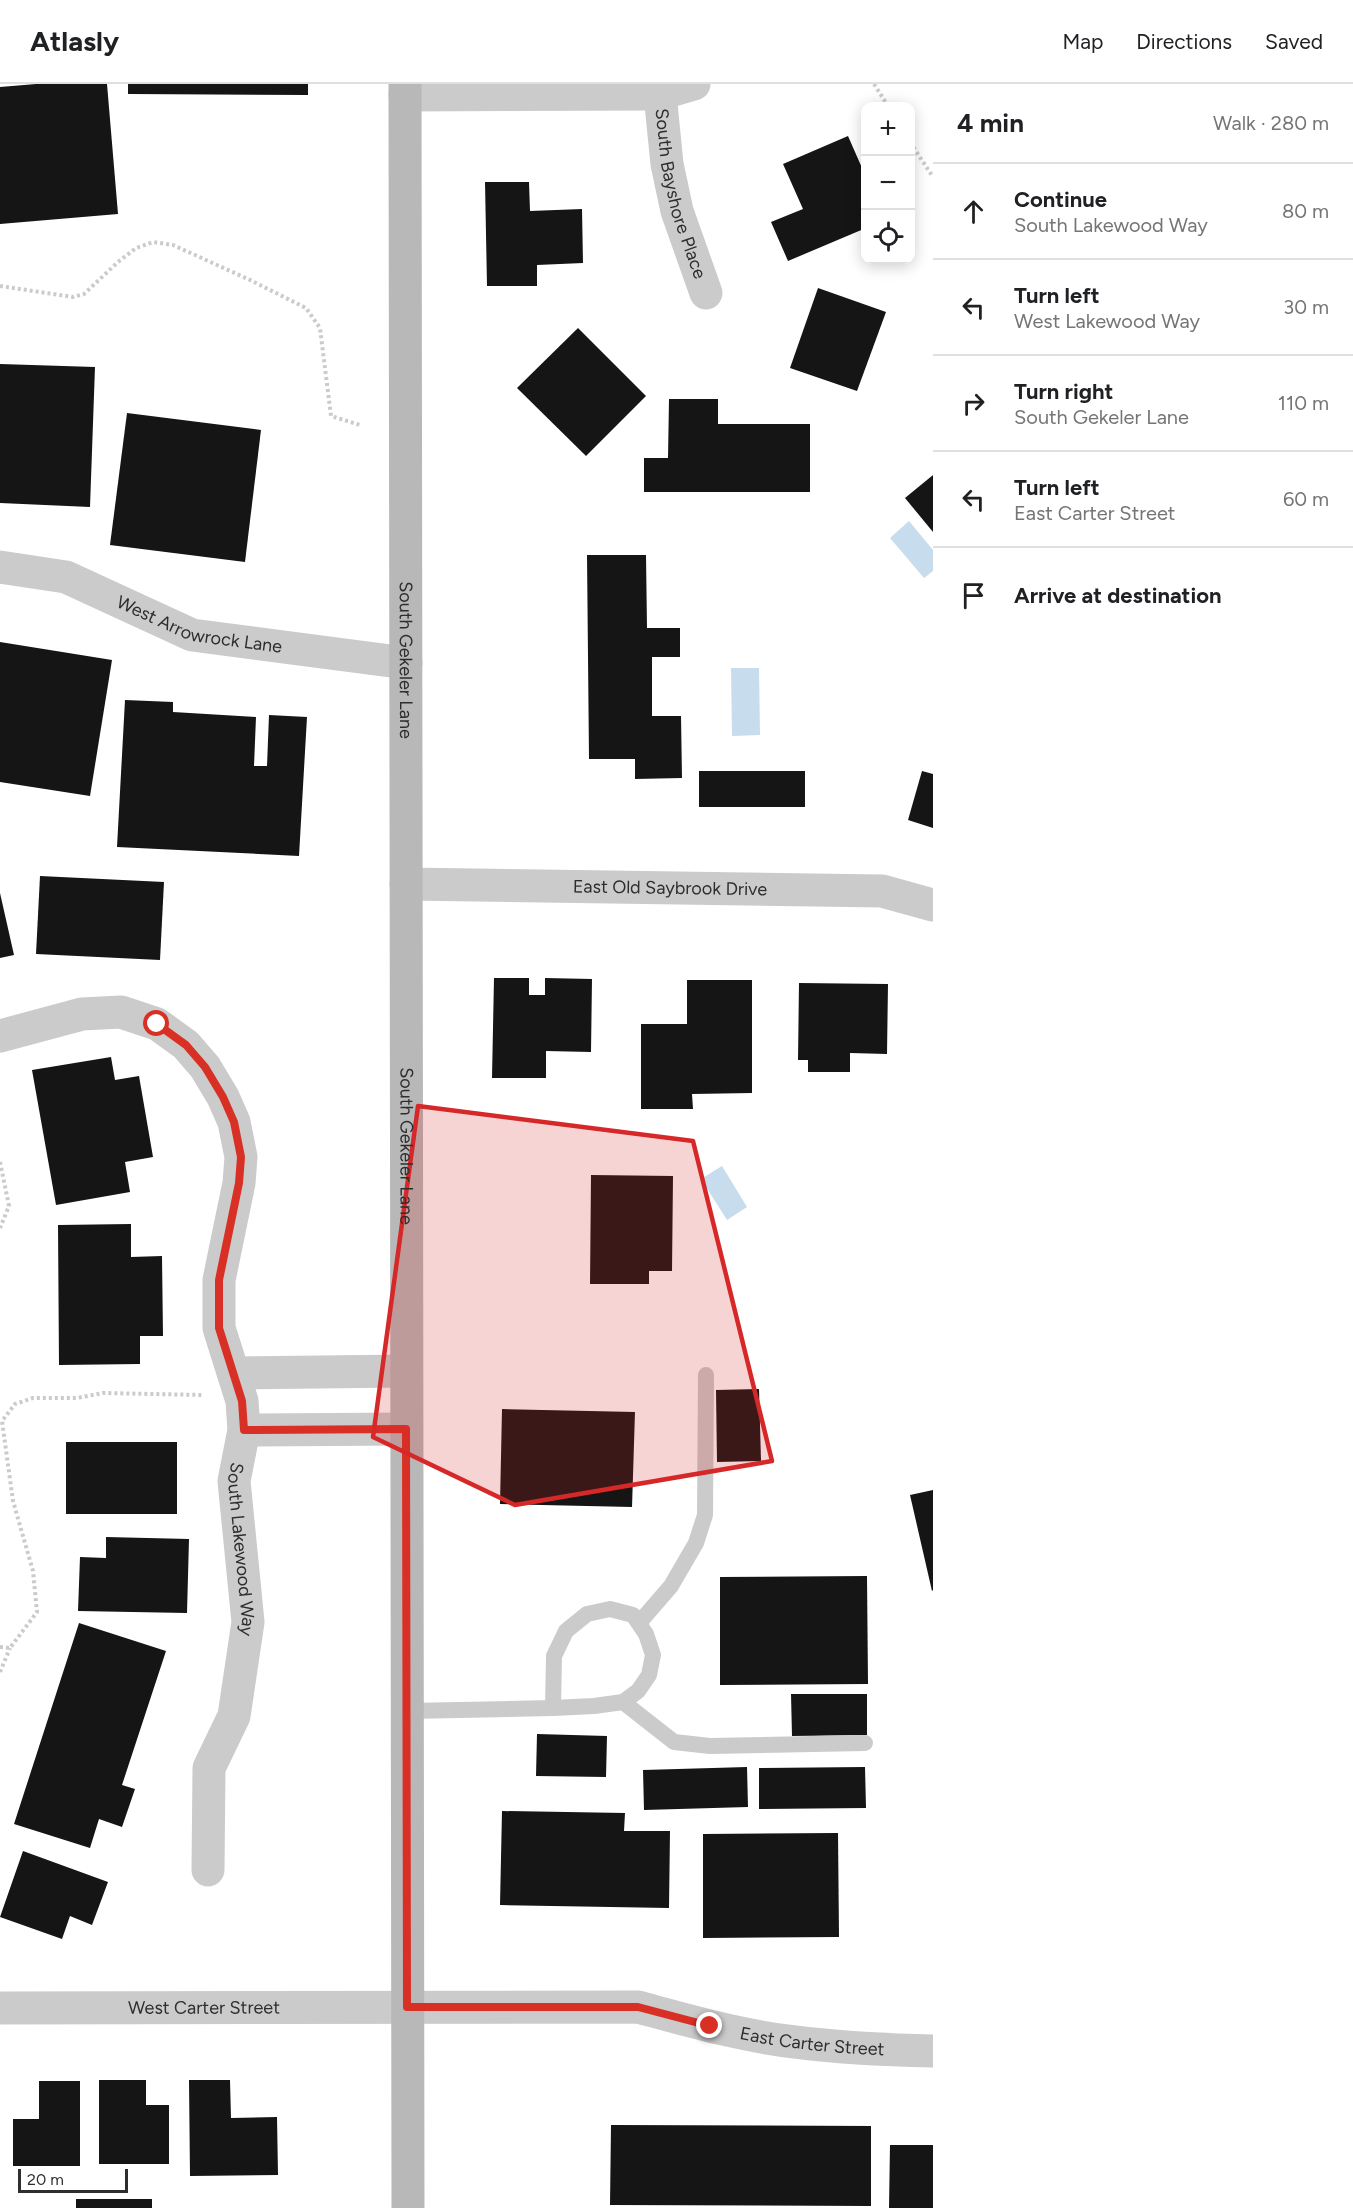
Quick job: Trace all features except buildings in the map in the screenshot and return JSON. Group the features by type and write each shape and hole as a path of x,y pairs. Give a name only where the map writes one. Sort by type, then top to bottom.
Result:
{"street":[{"path":"405,90 660,93 694,84"},
{"name":"South Gekeler Lane","path":"405,90 408,2208"},
{"name":"South Bayshore Place","path":"660,93 667,164 675,202 706,292"},
{"name":"West Arrowrock Lane","path":"0,567 66,577 192,635 406,663"},
{"name":"East Old Saybrook Drive","path":"406,884 882,891 933,905"},
{"name":"South Lakewood Way","path":"0,1036 82,1014 121,1012 157,1024 186,1045 205,1067 223,1097 234,1122 241,1157 239,1183 219,1280 219,1328 242,1401 244,1430 234,1481 248,1622 234,1716 209,1768 208,1870"},
{"path":"234,1373 406,1371"},
{"path":"244,1430 406,1429"},
{"name":"West Carter Street","path":"0,2008 407,2007"},
{"name":"East Carter Street","path":"407,2007 638,2007 710,2026 793,2042 868,2050 933,2051"}],"lane":[{"path":"639,1623 671,1586 696,1543 705,1515 706,1374"},
{"path":"407,1711 553,1708 623,1702 638,1691 649,1675 653,1655 646,1634 633,1615 610,1609 587,1614 566,1631 554,1656 553,1708"},
{"path":"623,1702 674,1742 710,1746 865,1743"}],"path":[{"path":"874,84 885,102"},
{"path":"915,150 933,177"},
{"path":"0,286 73,297 84,294 136,248 153,242 173,245 306,308 320,328 331,416 360,425"},
{"path":"0,1162 9,1206 0,1228"},
{"path":"0,1672 10,1648 37,1612 33,1571 13,1501 1,1421 15,1404 33,1398 77,1398 103,1393 207,1395"},
{"path":"0,1647 10,1648"}],"highlighted area":[{"path":"418,1106 693,1141 772,1461 515,1505 373,1437"}],"water":[{"path":"909,521 933,550 933,571 924,578 890,538"},
{"path":"731,668 759,668 760,735 732,736"},
{"path":"722,1166 747,1207 727,1220 701,1179"}],"route":[{"path":"157,1024 186,1045 205,1067 223,1097 234,1122 241,1157 239,1183 219,1280 219,1328 242,1401 244,1430 406,1429 407,2007 638,2007 710,2026"}]}
